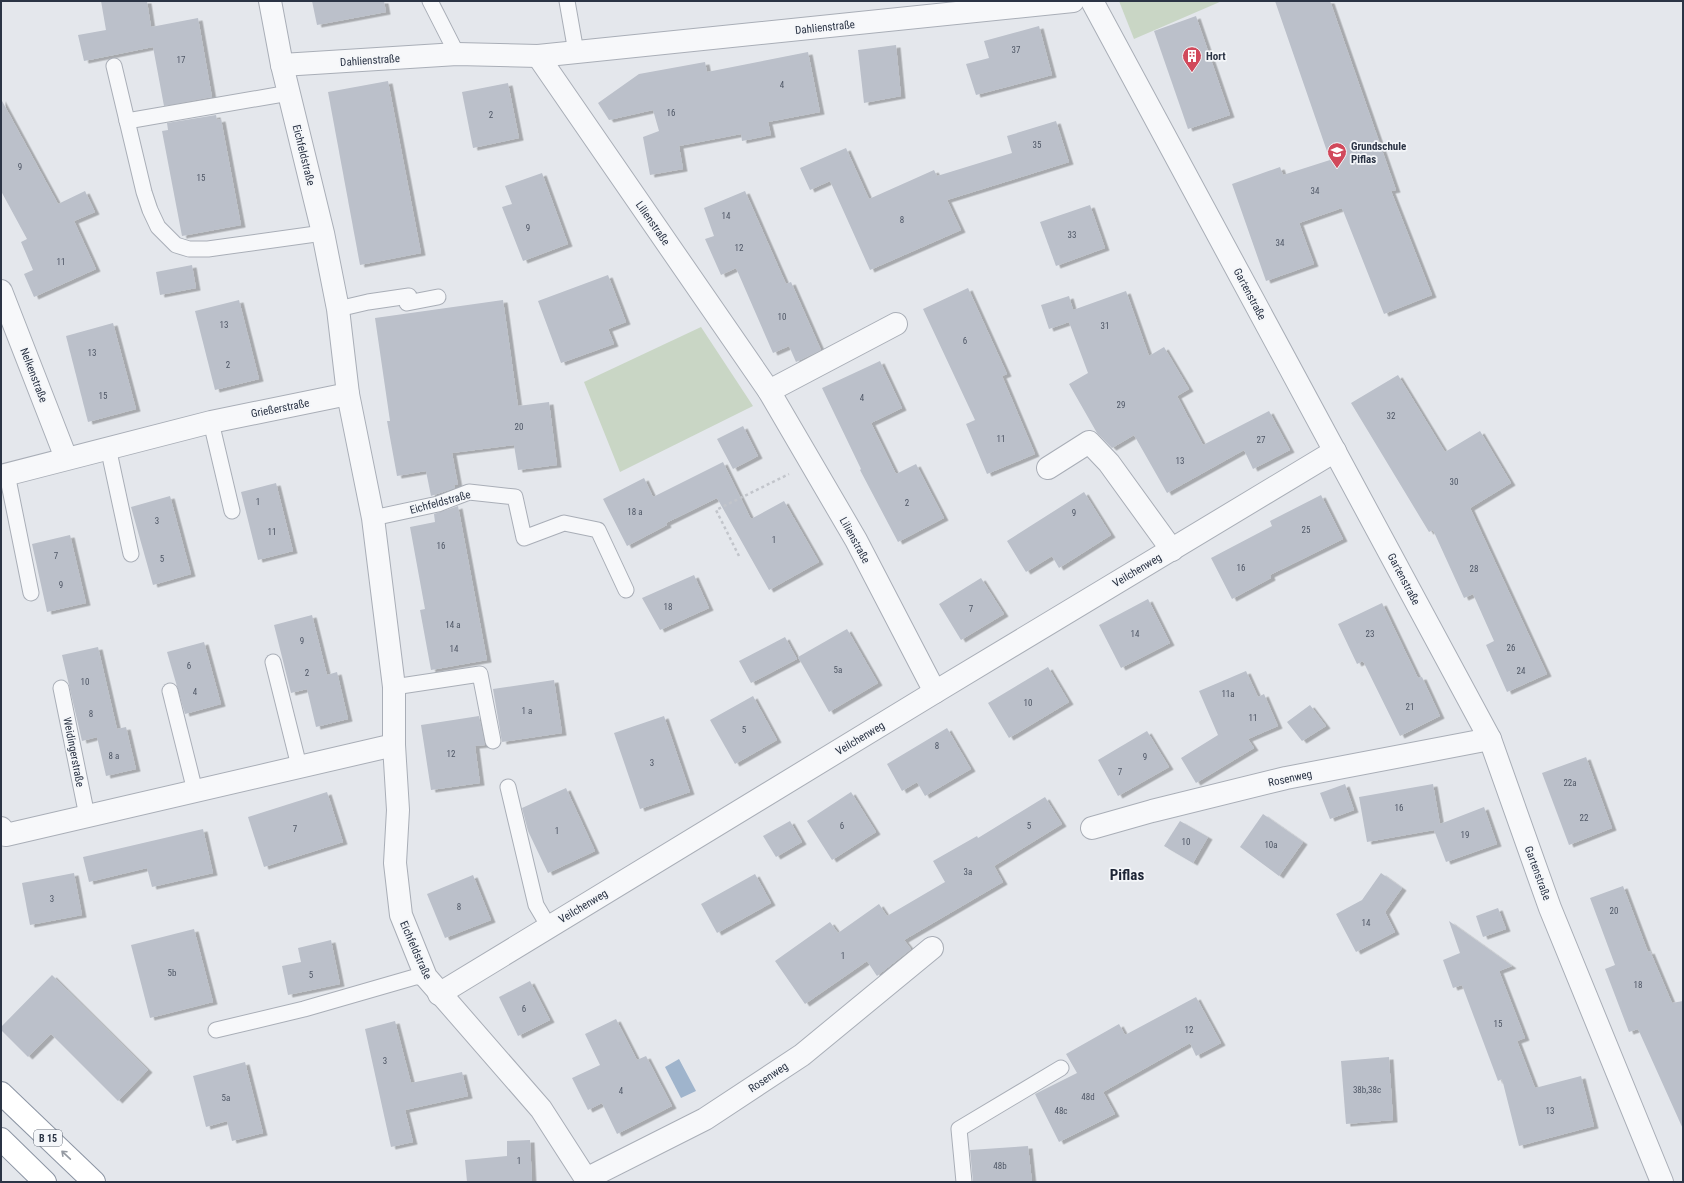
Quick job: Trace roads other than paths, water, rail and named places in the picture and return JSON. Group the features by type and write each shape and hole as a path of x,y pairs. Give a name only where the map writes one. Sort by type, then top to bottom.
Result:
{"highway":[{"name":"B 15","path":"1,1093 94,1182"},
{"path":"1,1139 45,1182"}],"street":[{"name":"Eichfeldstraße","path":"270,1 282,65 324,233 338,309 348,394 372,518 394,687 394,745 398,810 395,863 401,915 426,977 439,994 541,1108 587,1181"},
{"name":"Dahlienstraße","path":"282,65 457,54 538,56 1073,1"},
{"name":"Gartenstraße","path":"1092,1 1490,740 1550,908 1662,1182"},
{"name":"Lilienstraße","path":"538,56 769,391 856,540 935,692"},
{"name":"Nelkenstraße","path":"1,291 66,458"},
{"path":"769,391 896,324"},
{"name":"Grießerstraße","path":"4,475 211,422 348,394"},
{"name":"Veilchenweg","path":"1048,468 1089,442 1109,463 1172,550"},
{"name":"Veilchenweg","path":"439,994 935,692 1335,451"},
{"name":"Rosenweg","path":"1092,828 1152,810 1286,778 1490,740"},
{"path":"1,828 6,835 394,745"},
{"name":"Rosenweg","path":"587,1181 705,1119 796,1059 932,948"}],"lane":[{"path":"430,1 457,54"},
{"path":"566,1 576,52"},
{"path":"114,66 150,210 161,231 176,245 189,250 203,249 324,233"},
{"path":"127,121 289,93"},
{"path":"338,309 368,302 409,296 407,303 438,297"},
{"path":"211,422 232,511"},
{"path":"108,448 131,554"},
{"name":"Grießerstraße","path":"4,475 31,594"},
{"name":"Eichfeldstraße","path":"372,518 438,504 468,492 515,497 524,538 564,523 598,530 626,590"},
{"path":"273,662 299,766"},
{"path":"394,687 480,674 493,741"},
{"name":"Weidingerstraße","path":"61,688 87,816"},
{"path":"170,690 195,791"},
{"name":"Veilchenweg","path":"508,787 536,905 549,927"},
{"path":"216,1030 304,1009 415,977 426,977"},
{"path":"964,1182 959,1129 1061,1068"}],"water":[{"path":"679,1059 696,1091 681,1098 665,1067"}],"place":[{"name":"Hort","path":"1192,73"},
{"name":"Grundschule Piflas","path":"1337,169"}],"district":[{"name":"Piflas","path":"1127,875"}]}
